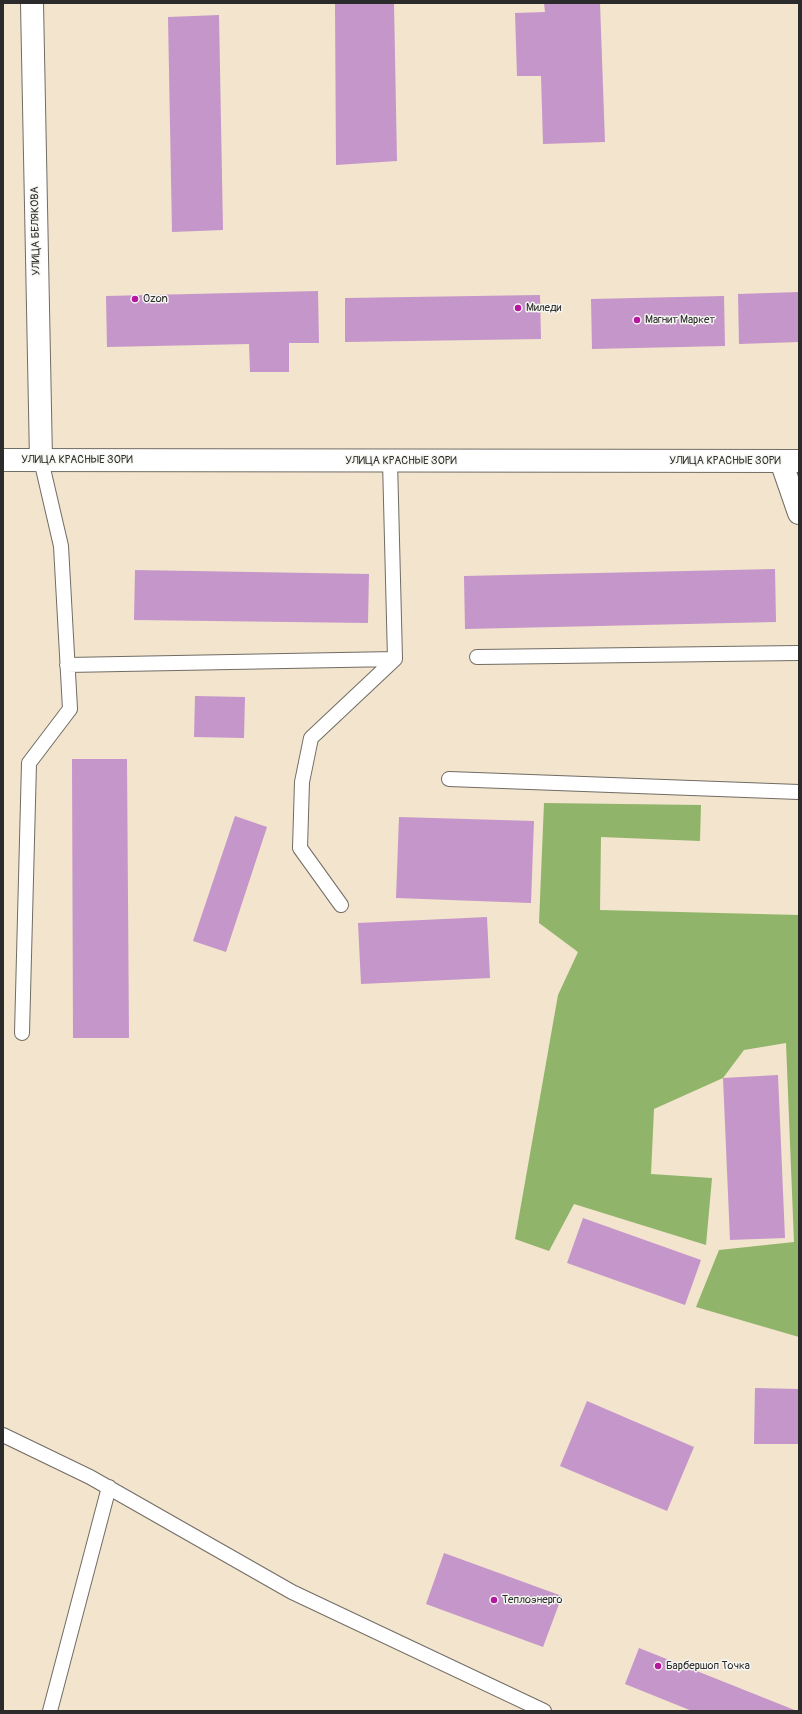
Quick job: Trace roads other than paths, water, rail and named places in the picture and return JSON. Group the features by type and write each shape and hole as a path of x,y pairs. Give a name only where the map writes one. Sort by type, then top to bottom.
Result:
{"main road":[{"name":"УЛИЦА БЕЛЯКОВА","path":"32,3 41,460"},
{"name":"УЛИЦА КРАСНЫЕ ЗОРИ","path":"3,460 790,461"},
{"path":"790,461 799,513"}],"lane":[{"path":"22,1034 29,763 70,708 61,546 41,460"},
{"path":"341,905 300,848 302,782 311,738 394,658 390,461"},
{"path":"477,657 799,653"},
{"path":"67,665 394,658"},
{"path":"449,779 799,792"},
{"path":"3,1435 109,1487 292,1592 544,1711"},
{"path":"50,1711 109,1487"}],"place":[{"name":"Ozon","path":"135,299"},
{"name":"Миледи","path":"518,308"},
{"name":"Магнит Маркет","path":"637,320"},
{"name":"Теплоэнерго","path":"494,1600"},
{"name":"Барбершоп Точка","path":"658,1666"}]}
